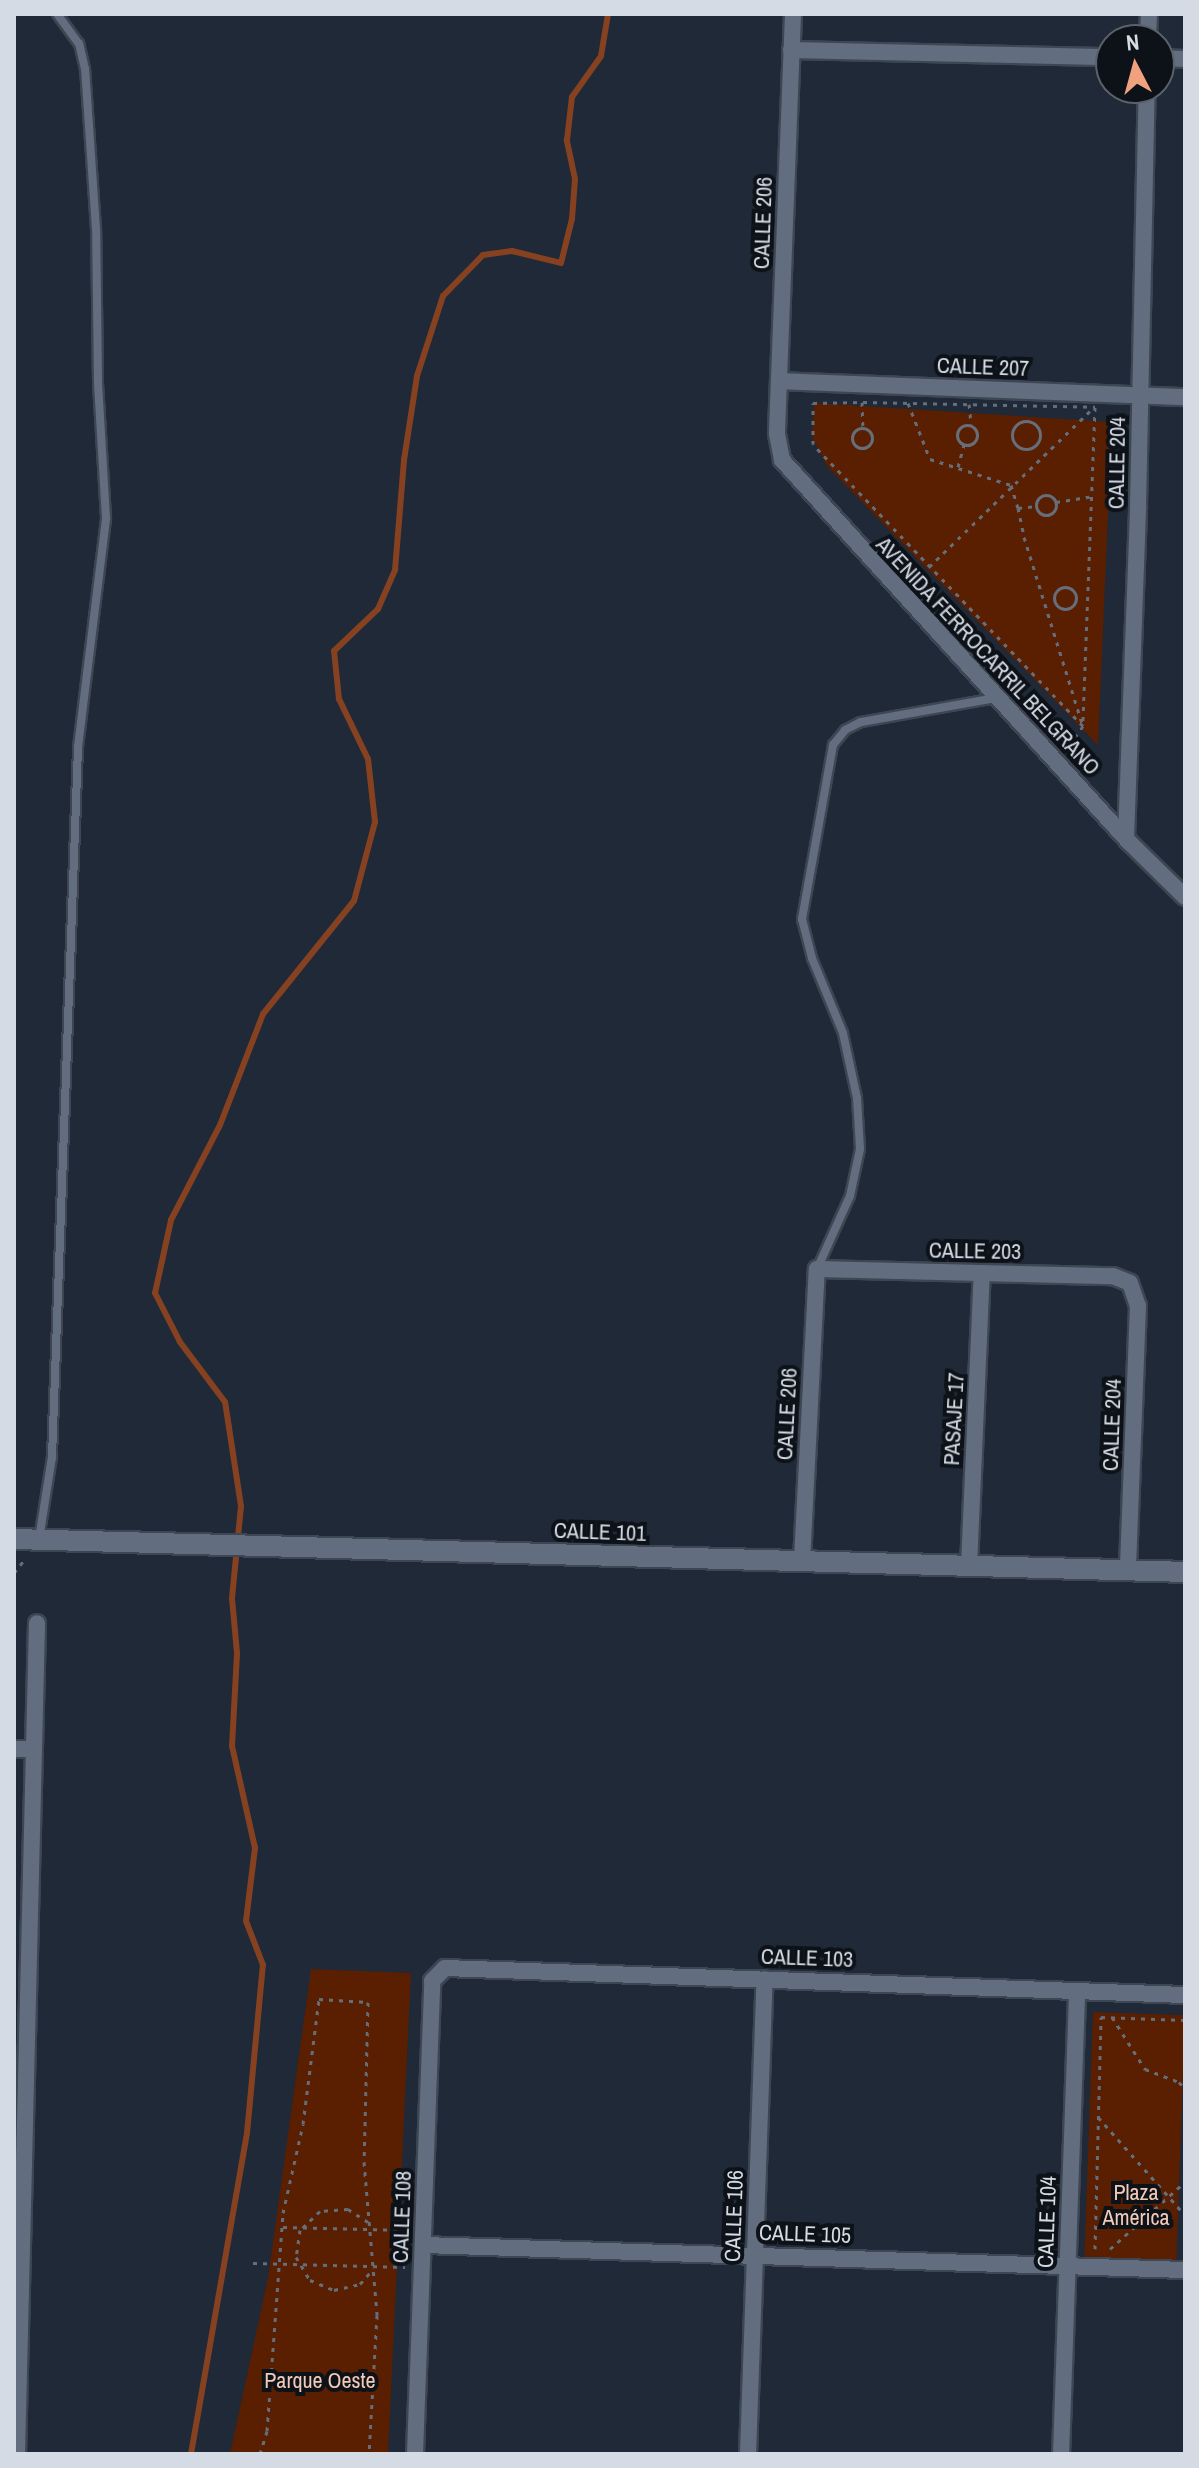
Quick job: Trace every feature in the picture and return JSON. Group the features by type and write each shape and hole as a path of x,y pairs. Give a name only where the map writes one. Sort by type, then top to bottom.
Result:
{"street":[{"name":"CALLE 206","path":"777,434 793,14"},
{"path":"791,50 1095,57"},
{"name":"CALLE 204","path":"1126,838 1147,104"},
{"name":"CALLE 207","path":"779,381 1185,397"},
{"name":"AVENIDA FERROCARRIL BELGRANO","path":"777,434 782,460 797,480 1126,838 1185,897"},
{"name":"CALLE 206","path":"802,1561 817,1269"},
{"name":"CALLE 203","path":"817,1269 1113,1276 1130,1283"},
{"name":"PASAJE 17","path":"969,1566 982,1274"},
{"name":"CALLE 204","path":"1128,1570 1138,1306 1130,1283"},
{"name":"CALLE 101","path":"14,1539 1185,1572"},
{"path":"17,2454 22,1956 34,1749 37,1623"},
{"path":"14,1749 34,1749"},
{"name":"CALLE 103","path":"432,1981 445,1968 1185,1995"},
{"name":"CALLE 106","path":"748,2454 765,1979"},
{"name":"CALLE 108","path":"415,2454 432,1981"},
{"name":"CALLE 104","path":"1061,2454 1077,1991"},
{"name":"CALLE 105","path":"423,2238 1185,2270"}],"lane":[{"path":"39,1540 52,1457 78,747 106,518 98,382 96,229 85,69 79,44 57,14"},
{"path":"817,1269 850,1196 860,1149 857,1098 843,1033 812,958 802,919 833,745 845,730 861,722 996,698"}],"path":[{"path":"862,402 864,428"},
{"path":"1083,726 813,444 813,403 1095,407"},
{"path":"908,403 930,459 1011,485"},
{"path":"969,404 971,426 977,437 971,445 964,445 957,439 957,432 964,425 971,426"},
{"path":"929,567 1095,407"},
{"path":"1058,764 1083,726 1095,407"},
{"path":"1030,421 1037,427 1040,436 1035,445 1028,449 1015,444 1011,436 1017,424 1030,421"},
{"path":"864,428 871,433 872,440 866,447 859,448 852,438 857,429 864,428"},
{"path":"958,467 964,445"},
{"path":"1035,445 1044,455"},
{"path":"1011,485 1083,726"},
{"path":"1036,506 1042,495 1052,497 1056,502"},
{"path":"1056,502 1093,496"},
{"path":"1036,506 1041,514 1048,515 1056,502"},
{"path":"1018,508 1036,506"},
{"path":"1064,588 1073,591 1076,597 1072,607 1065,609 1055,600 1058,591 1064,588"},
{"path":"1076,597 1089,596"},
{"path":"1045,602 1055,600"},
{"path":"260,2454 267,2431 282,2227 303,2124 319,1999 368,2002 364,2162 377,2315 369,2454"},
{"path":"1122,2252 1095,2251 1101,2017 1185,2020"},
{"path":"1112,2017 1145,2069 1179,2082 1185,2089"},
{"path":"1098,2117 1185,2215"},
{"path":"1107,2251 1185,2182"},
{"path":"369,2223 348,2209 320,2211 302,2228 296,2244 299,2264 310,2280 334,2290 360,2284 373,2268"},
{"path":"282,2227 370,2229 423,2238"},
{"path":"253,2263 422,2268"}],"green space":[{"path":"814,403 1112,422 1098,745 827,466 812,437"},
{"name":"Parque Oeste","path":"311,1969 411,1973 388,2454 230,2454 268,2278"},
{"name":"Plaza América","path":"1093,2012 1185,2015 1176,2262 1084,2259"}],"waterway":[{"path":"191,2454 247,2133 263,1965 246,1921 255,1848 232,1746 237,1653 232,1598 241,1506 225,1402 180,1342 155,1293 171,1220 220,1125 263,1014 354,901 375,822 368,759 339,699 334,651 378,609 395,570 404,460 417,376 443,296 483,255 512,251 561,263 572,219 575,179 567,140 572,97 601,56 608,14"}]}
